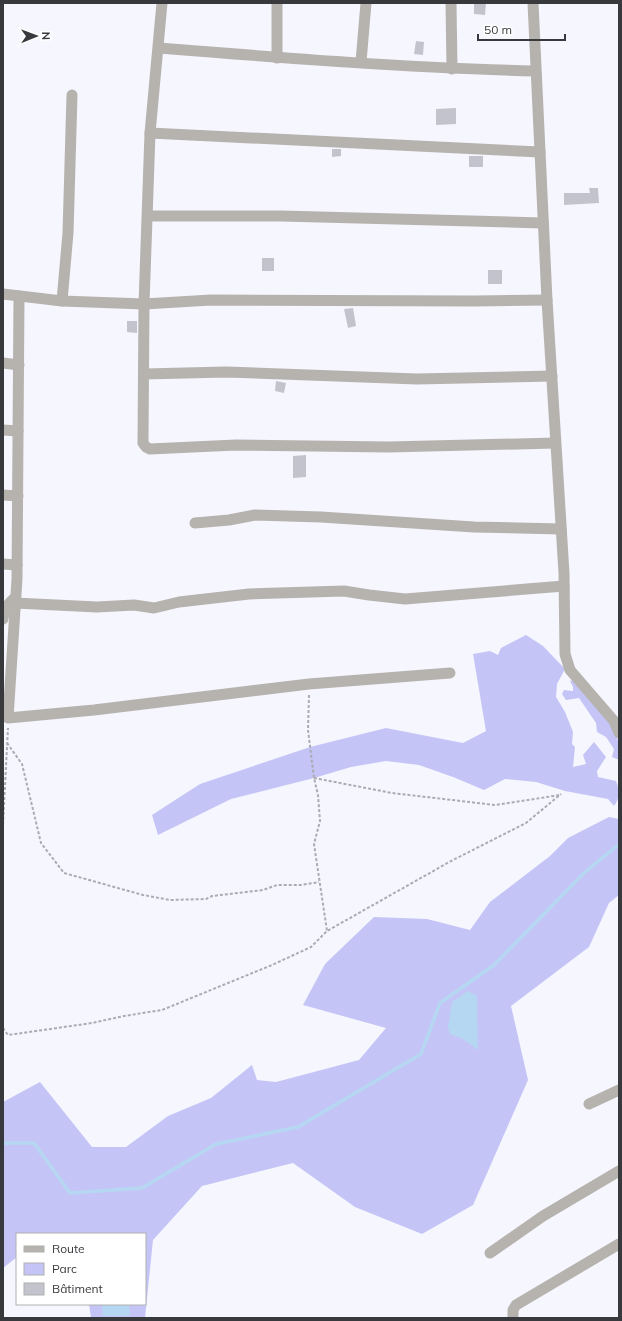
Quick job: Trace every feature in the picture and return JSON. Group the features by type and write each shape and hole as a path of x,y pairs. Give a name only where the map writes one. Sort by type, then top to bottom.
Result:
{"street":[{"path":"162,3 150,133 144,304 143,443 146,447 236,445 389,447 555,443"},
{"path":"277,3 277,58"},
{"path":"361,62 366,3"},
{"path":"450,3 452,69"},
{"path":"533,3 535,71 547,300 564,586 565,654 570,670 614,722 619,733"},
{"path":"159,48 277,58 361,62 452,69 535,71"},
{"path":"62,301 68,234 72,95"},
{"path":"150,133 540,152"},
{"path":"148,216 281,216 543,223"},
{"path":"3,287 3,294 19,296 62,301 144,304 211,300 547,300"},
{"path":"19,296 17,565 8,718 94,710 309,684 450,673"},
{"path":"3,363 19,365"},
{"path":"144,374 226,372 417,379 552,376"},
{"path":"3,430 18,431"},
{"path":"3,495 18,496"},
{"path":"195,522 229,520 255,514 451,526 561,529"},
{"path":"3,564 17,565"},
{"path":"3,619 8,603 15,600 97,608 134,604 154,608 179,602 249,594 331,591 406,599 564,586"},
{"path":"589,1104 619,1090"},
{"path":"490,1253 543,1216 619,1171"},
{"path":"513,1318 513,1310 516,1305 619,1244"}],"path":[{"path":"309,684 308,730 314,778 318,795 320,821 314,844 327,931"},
{"path":"3,825 8,718"},
{"path":"7,742 22,764 41,843 64,873 143,895 170,900 206,899 212,896 263,890 277,885 301,885 319,882"},
{"path":"3,1028 8,1035 92,1023 162,1010 201,995 311,947 327,931 451,861 526,823 561,794 495,806 392,793 314,778"}],"green space":[{"path":"526,635 543,646 565,669 557,684 556,697 565,712 573,732 572,744 575,747 573,767 586,764 583,755 594,742 606,757 597,771 598,777 616,781 619,791 614,806 608,799 565,791 536,782 505,779 484,790 419,765 386,761 351,767 231,799 158,835 152,815 200,784 310,747 386,728 463,743 486,731 473,654 490,651 498,655 501,648"},
{"path":"573,680 611,723 619,743 619,760 612,757 614,749 606,737 597,732 596,723 579,698 566,700 562,694 564,690 573,691 570,681"},
{"path":"609,817 619,819 619,895 609,903 589,947 511,1006 528,1080 473,1205 422,1234 355,1207 293,1163 202,1186 153,1240 145,1318 91,1318 89,1305 146,1305 146,1233 16,1233 16,1258 3,1268 3,1102 40,1082 92,1147 126,1147 168,1116 211,1098 252,1065 257,1080 276,1082 359,1060 386,1028 303,1005 325,964 374,917 427,919 470,930 490,902 550,856 568,838"}],"shaded area":[{"path":"468,991 477,996 478,1050 463,1039 450,1034 448,1027 452,1002"},
{"path":"102,1305 129,1305 130,1316 103,1316"}],"building":[{"path":"474,3 486,3 485,15 474,14"},
{"path":"416,41 424,42 423,55 414,54"},
{"path":"456,108 456,124 436,125 436,109"},
{"path":"332,149 341,149 341,156 332,157"},
{"path":"469,156 483,156 483,167 469,167"},
{"path":"589,188 598,188 599,203 564,205 564,193 590,193"},
{"path":"262,258 274,258 274,271 262,271"},
{"path":"488,270 502,270 502,284 488,284"},
{"path":"353,308 356,326 348,328 344,309"},
{"path":"127,321 137,321 137,333 127,332"},
{"path":"276,381 286,383 284,393 275,391"},
{"path":"306,455 306,477 293,478 293,456"}],"waterway":[{"path":"3,1143 34,1143 70,1193 142,1188 216,1144 298,1127 421,1054 440,1003 494,965 585,872 619,844"}]}
